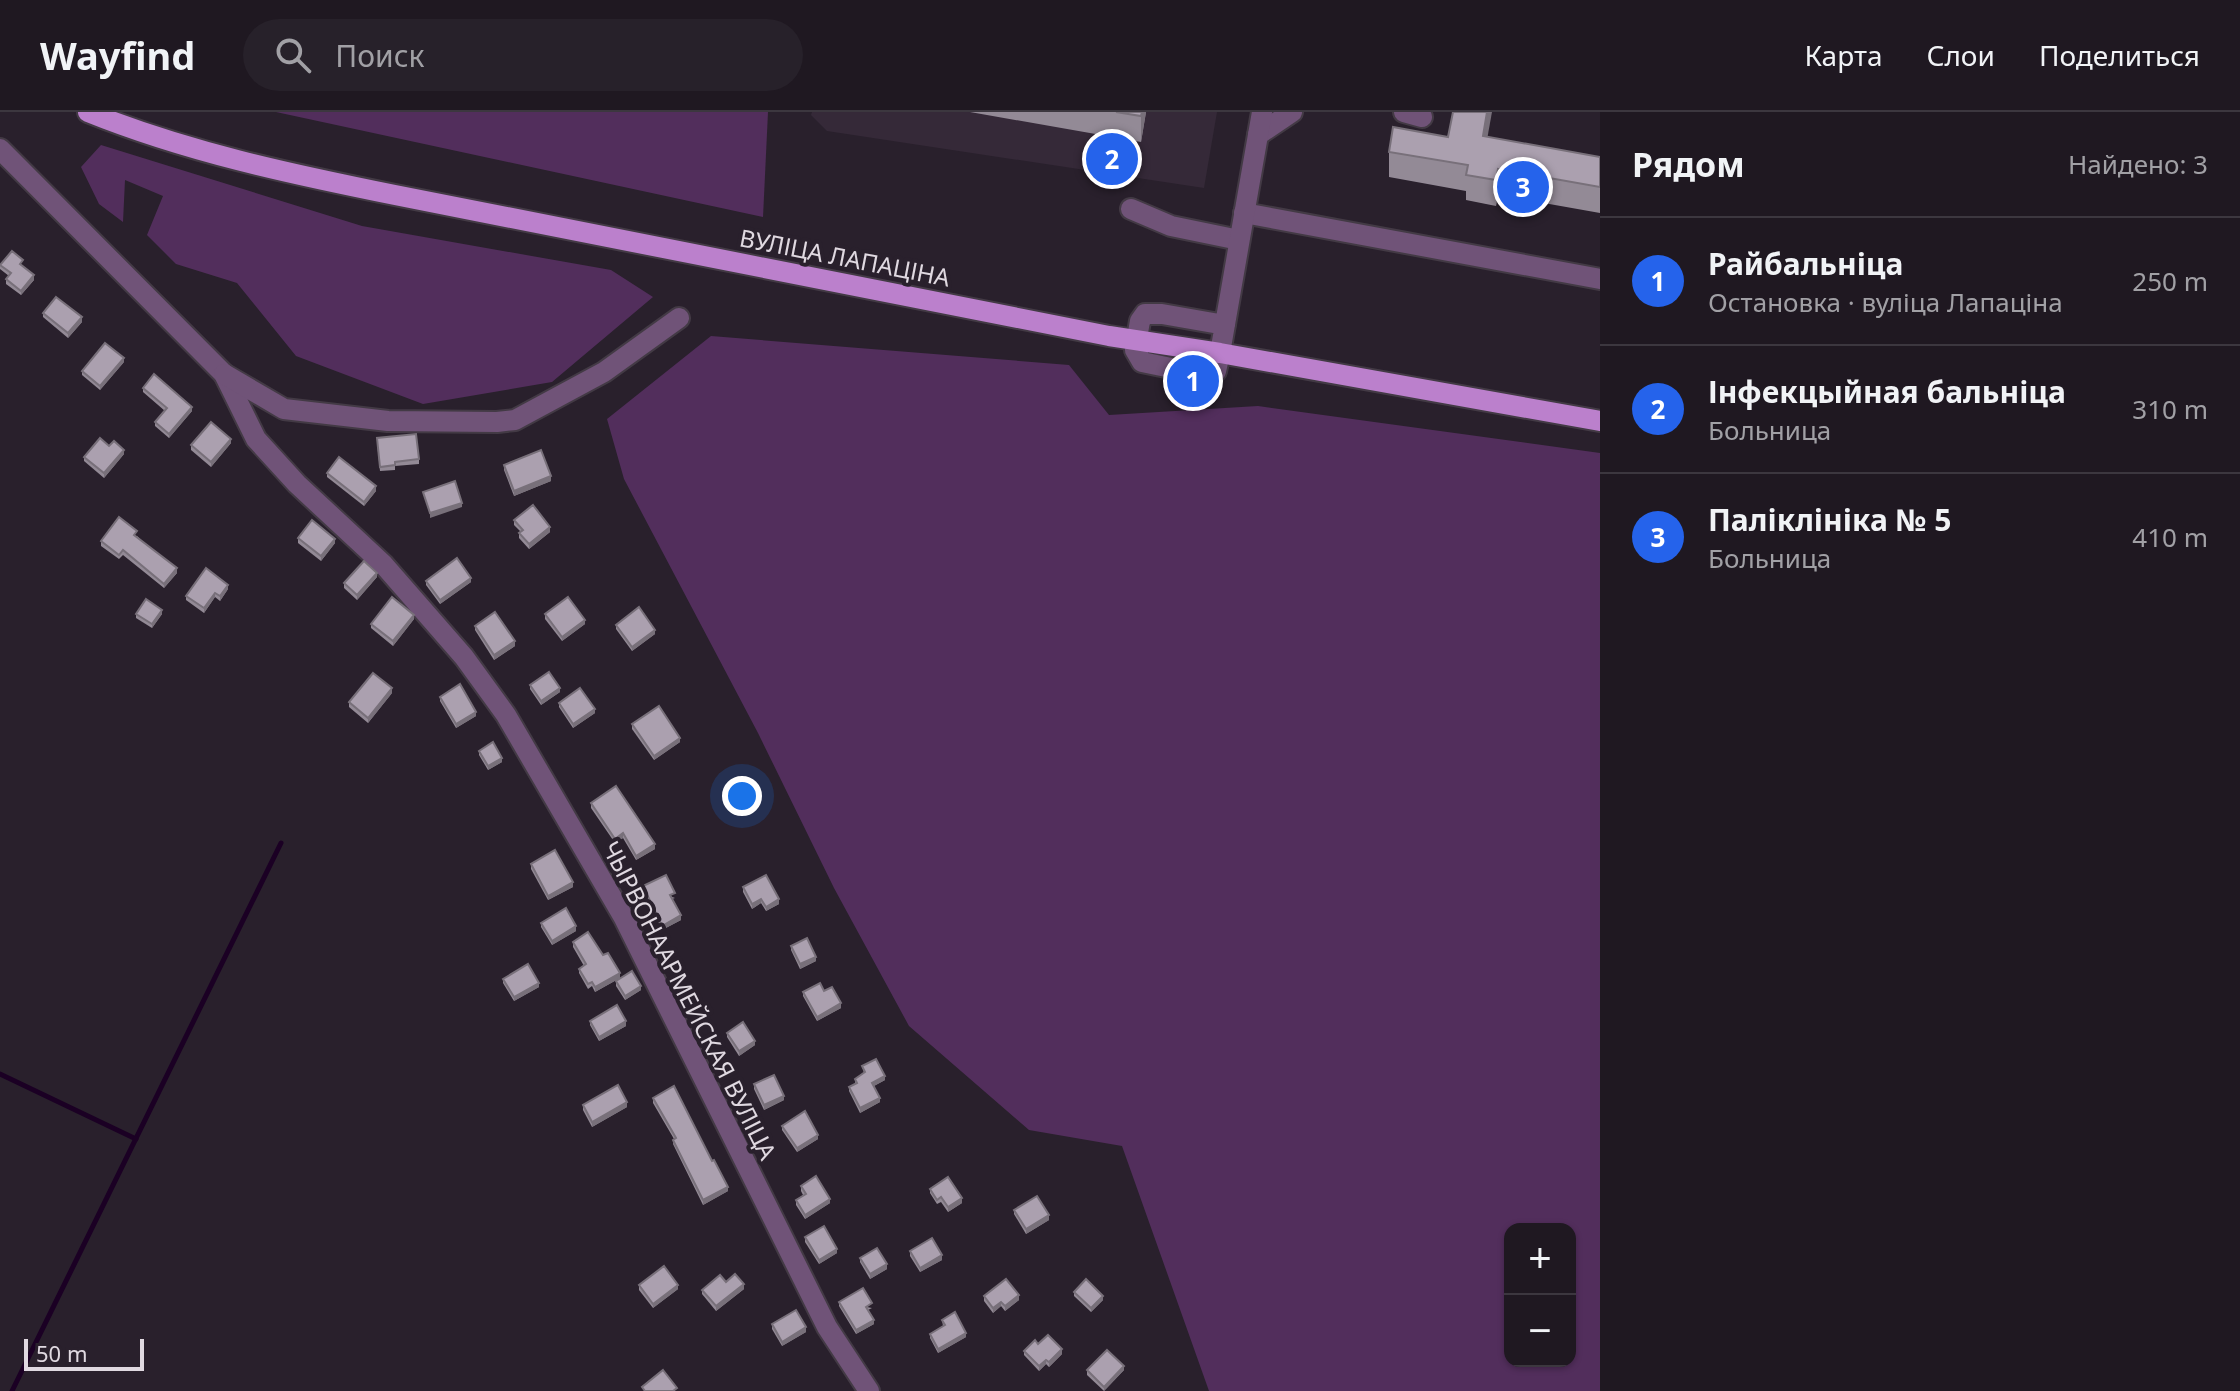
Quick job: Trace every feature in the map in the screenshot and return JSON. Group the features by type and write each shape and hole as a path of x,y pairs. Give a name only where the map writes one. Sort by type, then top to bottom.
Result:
{"main road":[{"name":"ВУЛІЦА ЛАПАЦІНА","path":"88,112 196,149 292,174 1136,340 1600,421"}],"street":[{"path":"1220,353 1262,112"},
{"path":"1258,135 1292,112"},
{"name":"ЧЫРВОНААРМЕЙСКАЯ ВУЛІЦА","path":"0,149 224,374 256,439 286,474 383,564 464,657 506,715 624,918 827,1327 869,1391"},
{"path":"1131,209 1171,226 1239,240"},
{"path":"1244,213 1600,279"},
{"path":"1136,340 1140,321 1145,314 1225,325"},
{"path":"224,374 284,409 388,421 515,420 604,372 679,318"}],"shaded area":[{"path":"276,112 768,112 763,217"},
{"path":"812,112 1217,112 1204,188 827,131 811,115"},
{"path":"101,145 362,226 611,270 653,297 552,382 423,404 296,356 237,283 176,264 147,235 163,196 125,180 123,222 99,204 81,167"},
{"path":"711,336 1069,365 1109,415 1258,406 1600,453 1600,1391 1209,1391 1122,1146 1029,1130 909,1026 834,888 758,733 624,479 607,419"}],"building":[{"path":"1116,112 1142,112 1141,116"},
{"path":"1453,112 1487,112 1483,136 1600,157 1600,187 1498,169 1496,180 1466,175 1468,165 1389,152 1393,127 1448,137"},
{"path":"12,251 23,260 20,264 34,275 21,291 6,279 11,273 0,265"},
{"path":"56,297 82,317 68,333 43,313"},
{"path":"105,343 124,358 100,386 82,371"},
{"path":"154,374 192,407 169,434 155,422 167,408 143,388"},
{"path":"211,422 231,439 211,462 191,445"},
{"path":"416,434 419,459 380,467 377,438"},
{"path":"100,438 109,446 114,441 124,450 104,473 84,457"},
{"path":"541,450 551,476 514,491 504,465"},
{"path":"339,457 376,486 364,502 327,473"},
{"path":"455,481 462,503 430,513 423,492"},
{"path":"533,505 550,527 529,544 519,533 523,530 514,520"},
{"path":"119,517 137,531 134,535 177,568 164,584 123,550 119,555 101,541"},
{"path":"312,520 335,539 321,556 298,538"},
{"path":"457,558 471,578 440,600 426,581"},
{"path":"364,561 377,573 357,595 344,583"},
{"path":"206,568 228,585 220,596 215,593 204,608 186,596"},
{"path":"392,597 414,615 393,641 371,624"},
{"path":"568,597 585,620 562,637 545,614"},
{"path":"146,599 162,610 152,624 136,614"},
{"path":"639,607 655,630 632,647 616,625"},
{"path":"495,612 515,641 494,655 475,626"},
{"path":"549,672 560,688 541,701 530,685"},
{"path":"373,673 392,688 368,718 349,702"},
{"path":"460,684 476,712 456,724 440,697"},
{"path":"580,688 595,709 573,724 559,703"},
{"path":"659,706 680,738 654,756 632,724"},
{"path":"493,742 502,758 488,766 479,751"},
{"path":"616,786 655,844 636,856 623,833 615,839 591,803"},
{"path":"555,850 573,882 548,896 531,864"},
{"path":"666,875 675,893 670,895 681,915 662,926 643,886"},
{"path":"766,875 779,899 766,907 761,899 752,904 743,887"},
{"path":"566,908 576,926 552,941 541,923"},
{"path":"588,932 603,955 608,953 620,973 595,987 592,982 588,984 579,969 586,964 573,942"},
{"path":"807,938 816,957 800,964 791,946"},
{"path":"528,964 539,983 514,997 503,979"},
{"path":"632,971 641,986 625,996 616,981"},
{"path":"820,983 824,991 832,987 841,1003 817,1017 803,992"},
{"path":"617,1005 626,1021 599,1037 590,1021"},
{"path":"743,1022 755,1041 739,1051 727,1033"},
{"path":"876,1059 885,1076 872,1083 880,1098 860,1108 849,1087 857,1083 855,1079 865,1072 862,1066"},
{"path":"774,1075 784,1096 764,1105 754,1084"},
{"path":"618,1085 627,1102 592,1122 583,1105"},
{"path":"674,1086 728,1187 703,1200 673,1140 676,1138 653,1098"},
{"path":"805,1111 818,1135 797,1148 782,1126"},
{"path":"816,1176 830,1199 805,1215 796,1200 806,1194 801,1186"},
{"path":"948,1177 962,1198 948,1207 941,1197 937,1200 930,1189"},
{"path":"1037,1196 1049,1215 1026,1229 1014,1210"},
{"path":"824,1226 837,1249 819,1260 805,1237"},
{"path":"932,1238 942,1255 920,1268 910,1251"},
{"path":"877,1248 887,1264 870,1274 860,1258"},
{"path":"664,1266 678,1285 653,1304 639,1285"},
{"path":"735,1274 744,1284 716,1306 702,1290 720,1275 726,1282"},
{"path":"1006,1279 1019,1295 1005,1306 1001,1302 993,1308 984,1296"},
{"path":"1086,1279 1103,1296 1091,1308 1074,1292"},
{"path":"863,1288 872,1303 866,1307 874,1320 856,1330 839,1302"},
{"path":"796,1310 806,1327 782,1342 772,1324"},
{"path":"955,1312 966,1333 938,1349 930,1334 945,1325 942,1320"},
{"path":"1048,1335 1062,1349 1049,1362 1046,1360 1039,1366 1024,1351 1035,1340 1038,1344"},
{"path":"1107,1350 1124,1366 1104,1387 1087,1370"},
{"path":"663,1370 677,1388 673,1391 645,1391 642,1387"}],"waterway":[{"path":"12,1391 281,843"},
{"path":"0,1074 136,1139"}],"place":[{"name":"Інфекцыйная бальніца","path":"1112,159"},
{"name":"Паліклініка № 5","path":"1523,187"},
{"name":"Райбальніца","path":"1193,381"}]}
